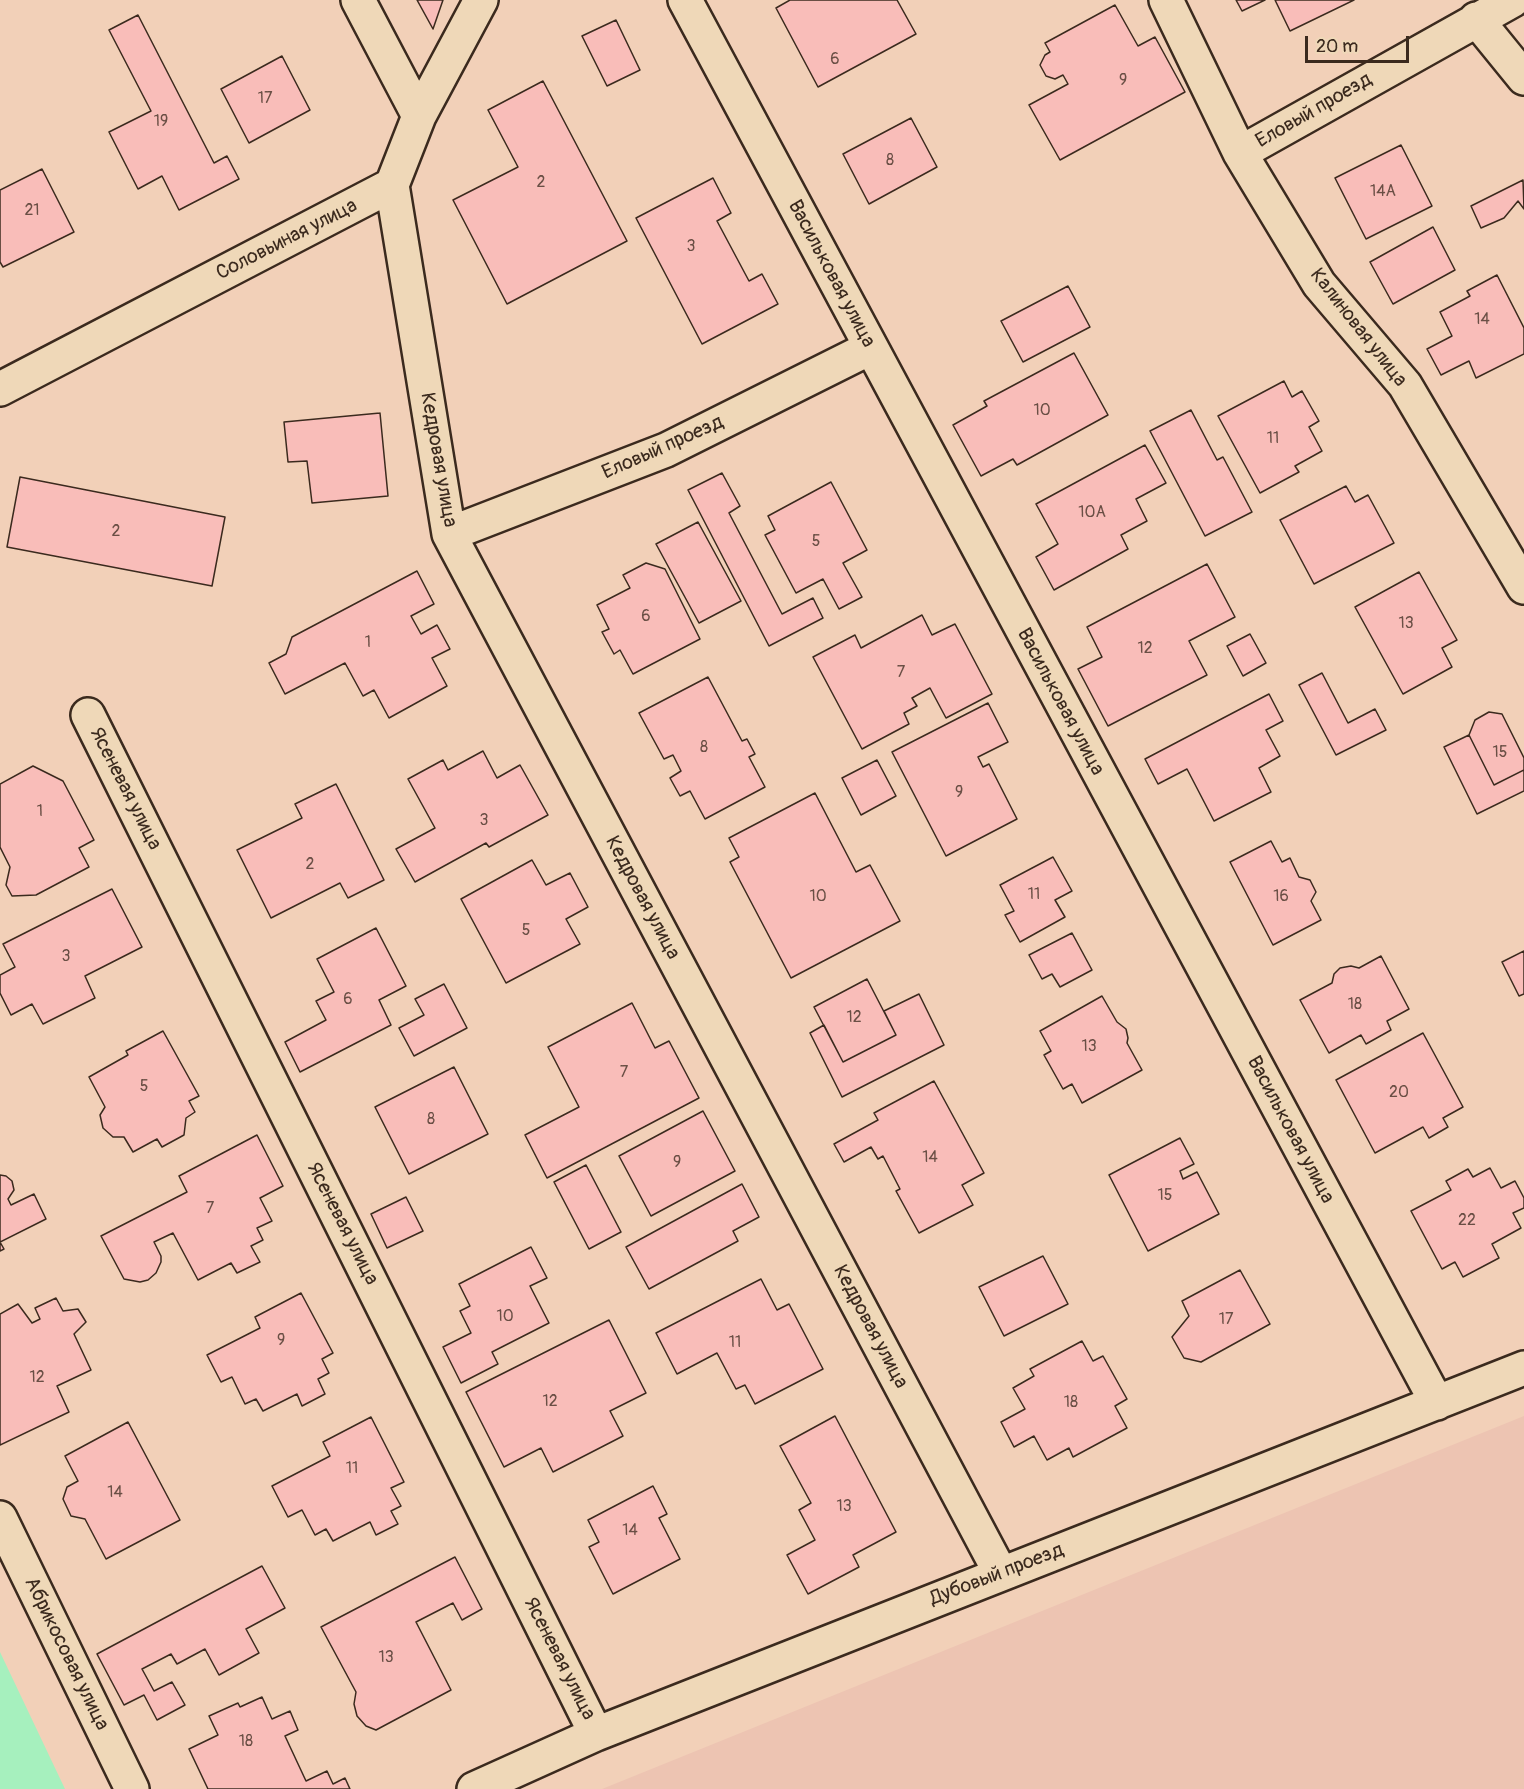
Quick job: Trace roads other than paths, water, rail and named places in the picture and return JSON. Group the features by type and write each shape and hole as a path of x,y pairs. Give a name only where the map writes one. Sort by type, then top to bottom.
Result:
{"street":[{"path":"358,0 419,116"},
{"path":"392,185 419,116 481,0"},
{"name":"Васильковая улица","path":"685,0 1437,1403"},
{"name":"Калиновая улица","path":"1166,0 1240,153 1319,284 1405,385 1524,587"},
{"name":"Еловый проезд","path":"1240,153 1513,0"},
{"path":"1476,19 1524,78"},
{"name":"Соловьиная улица","path":"0,389 392,185"},
{"name":"Кедровая улица","path":"392,185 449,534 1000,1574"},
{"name":"Еловый проезд","path":"449,534 666,450 870,348"},
{"name":"Ясеневая улица","path":"88,715 596,1734"},
{"name":"Дубовый проезд","path":"474,1789 596,1734 1524,1368"},
{"name":"Абрикосовая улица","path":"0,1518 132,1789"}]}
